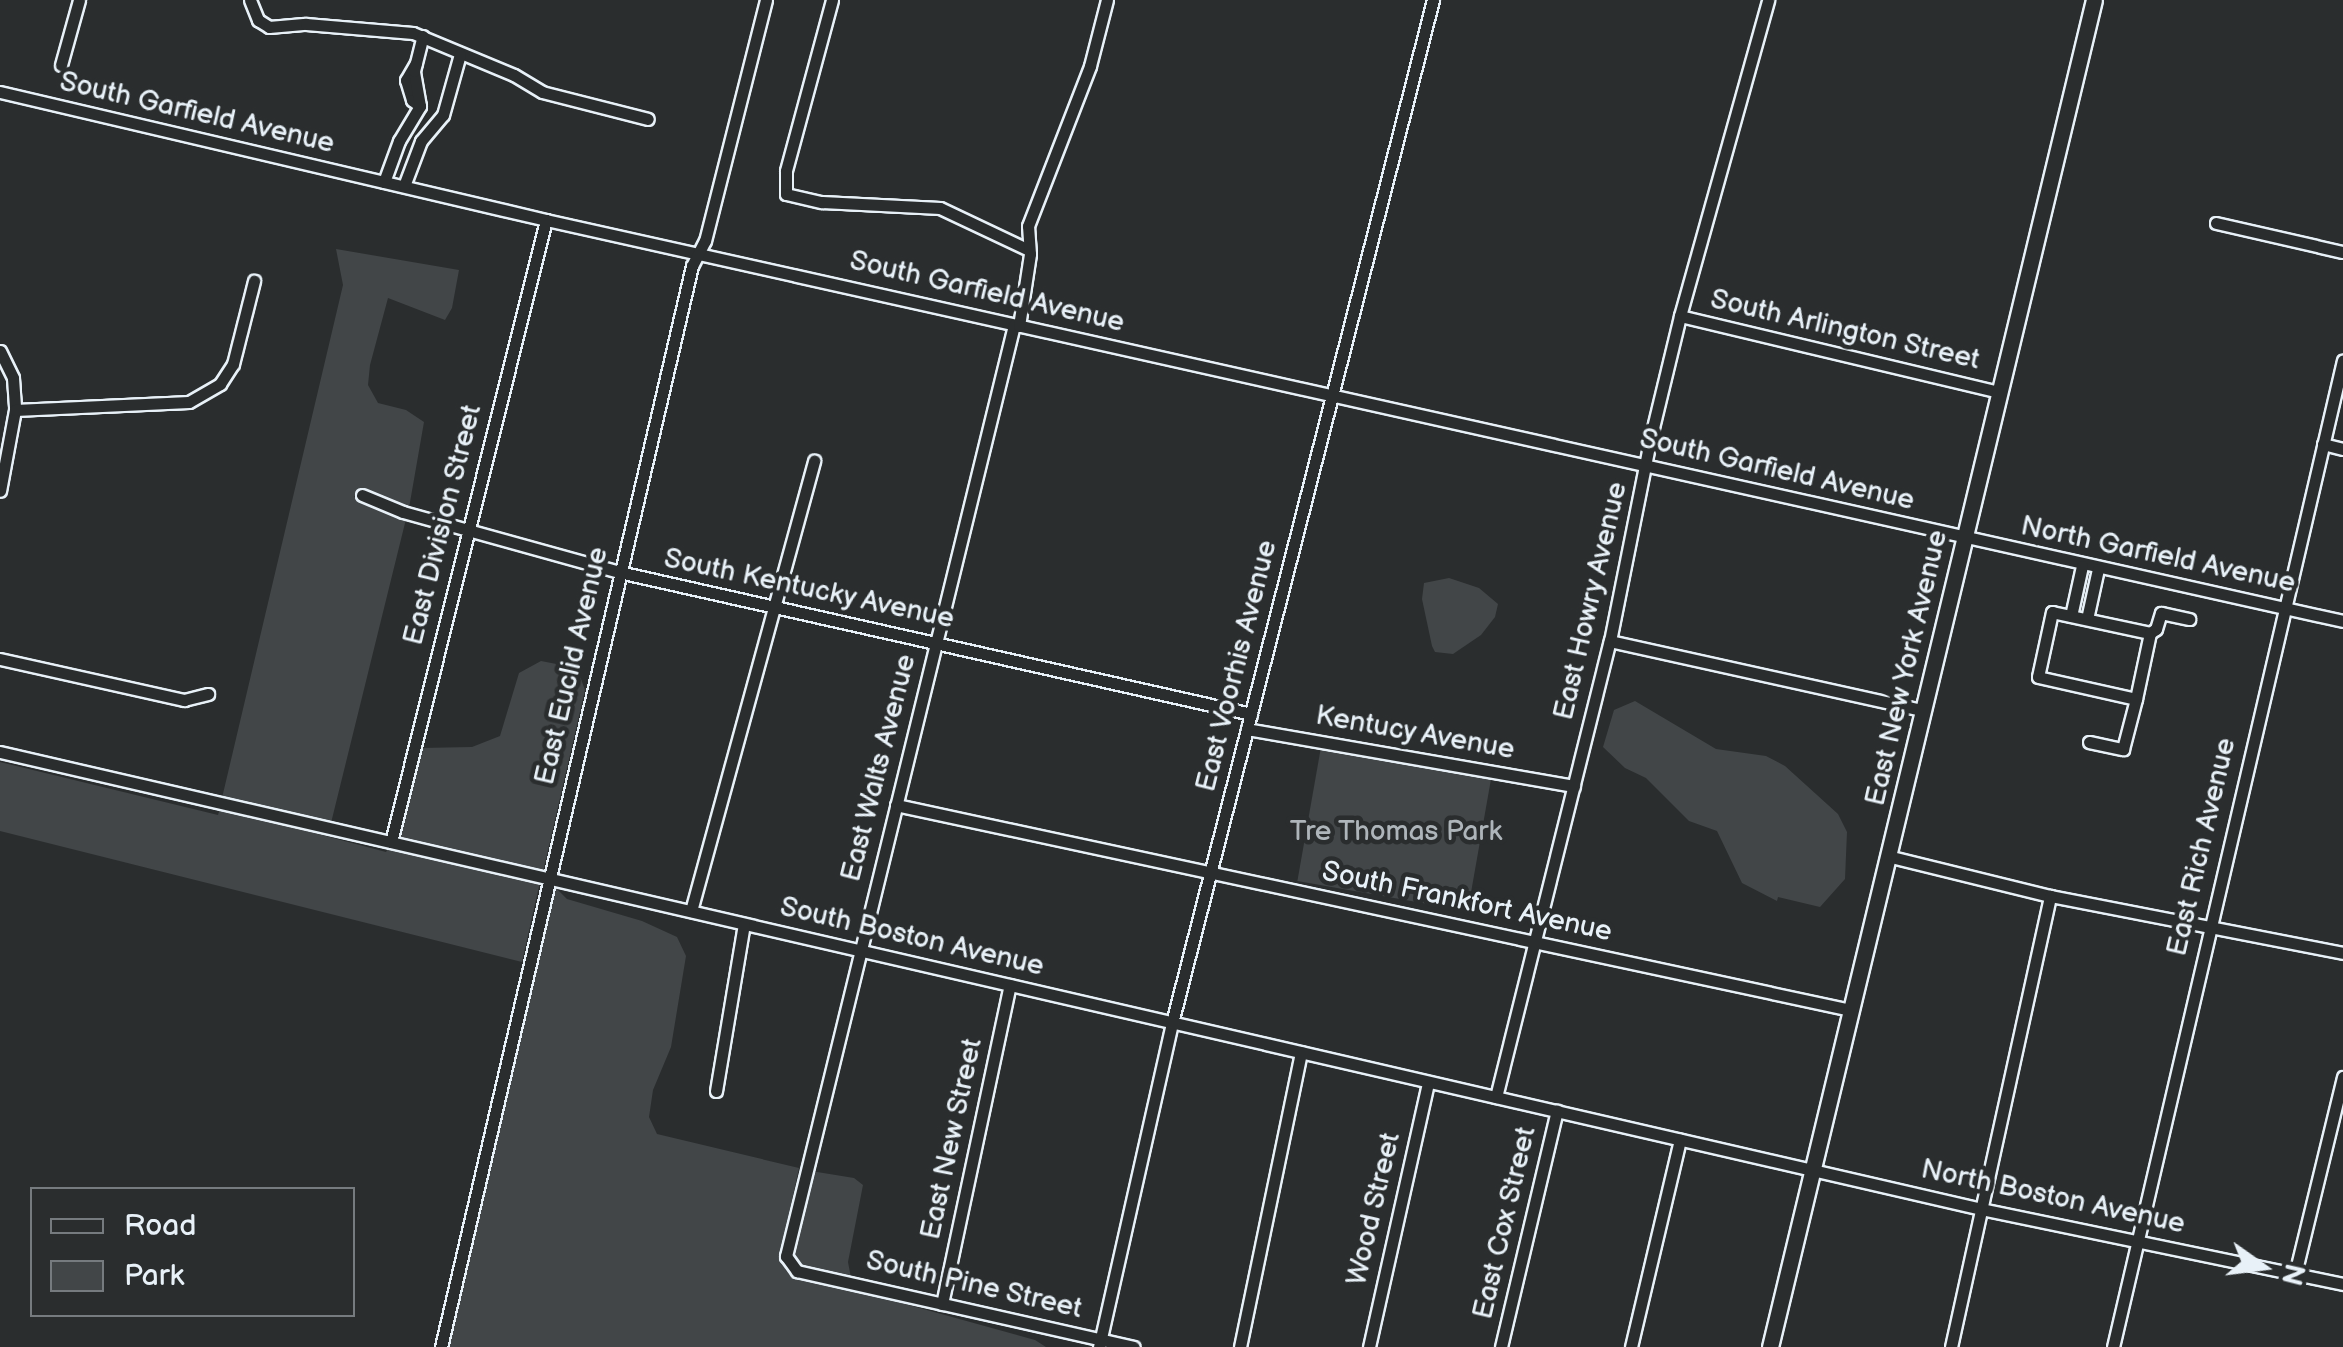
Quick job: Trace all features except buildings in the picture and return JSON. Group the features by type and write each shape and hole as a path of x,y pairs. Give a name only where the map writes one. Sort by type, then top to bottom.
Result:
{"main road":[{"name":"East New York Avenue","path":"1770,1347 2094,0"}],"street":[{"path":"61,65 79,0"},
{"path":"250,0 258,20 269,28 306,24 423,36 562,98 648,120"},
{"name":"East Euclid Avenue","path":"441,1347 619,572 766,0"},
{"path":"832,0 786,171 786,194 822,202 940,208 1030,250"},
{"name":"East Voorhis Avenue","path":"1100,1343 1172,1023 1433,0"},
{"name":"East Howry Avenue","path":"1496,1098 1610,641 1680,316 1768,0"},
{"name":"East Walts Avenue","path":"804,1272 790,1266 786,1256 1017,325 1030,250 1028,226 1037,193 1090,66 1104,2"},
{"path":"384,182 399,141 420,106 416,63 423,36"},
{"path":"404,186 421,141 444,115 460,54"},
{"name":"South Garfield Avenue","path":"0,92 546,220 1963,539"},
{"name":"East Division Street","path":"392,842 546,220"},
{"path":"2216,223 2343,252"},
{"path":"15,410 189,402 220,384 234,364 254,281"},
{"name":"South Arlington Street","path":"1680,316 1998,392"},
{"path":"0,350 13,378 15,410 0,491"},
{"name":"East Rich Avenue","path":"2113,1347 2135,1239 2343,360"},
{"path":"2323,444 2343,449"},
{"path":"691,912 814,461"},
{"name":"South Kentucky Avenue","path":"362,495 467,530 619,572 1251,714"},
{"name":"North Garfield Avenue","path":"1963,539 2343,621"},
{"path":"2071,616 2082,566"},
{"path":"2087,619 2098,569"},
{"path":"2136,700 2038,677 2052,612 2150,633"},
{"path":"2089,742 2123,749 2150,633 2156,629 2160,613 2189,619"},
{"path":"1610,641 1922,710"},
{"path":"0,659 184,700 208,694"},
{"name":"Kentucy Avenue","path":"1248,728 1574,786"},
{"name":"South Boston Avenue","path":"0,752 1812,1170"},
{"name":"South Frankfort Avenue","path":"896,805 1850,1010"},
{"path":"1888,856 2050,896 2343,954"},
{"path":"1951,1347 2050,896"},
{"path":"716,1091 744,924"},
{"name":"East New Street","path":"942,1304 1010,985"},
{"path":"1240,1347 1301,1052"},
{"path":"2295,1274 2343,1077"},
{"name":"Wood Street","path":"1369,1347 1428,1082"},
{"name":"East Cox Street","path":"1502,1347 1557,1112"},
{"path":"1630,1347 1680,1140"},
{"name":"North Boston Avenue","path":"1812,1170 2343,1284"},
{"name":"South Pine Street","path":"804,1272 1100,1343 1134,1347"}],"green space":[{"path":"336,249 459,270 452,308 445,320 388,298 370,365 368,385 378,403 406,410 424,422 409,508 359,488 354,497 406,519 331,823 222,798 343,285"},
{"path":"1449,578 1479,588 1498,604 1495,617 1481,635 1453,654 1435,652 1422,599 1424,583"},
{"path":"541,661 577,668 585,690 543,872 399,838 421,748 472,747 500,736 519,673"},
{"path":"1635,701 1716,749 1766,756 1785,766 1838,814 1847,832 1845,879 1820,907 1778,897 1777,901 1742,883 1717,831 1689,821 1646,778 1625,768 1603,747 1614,710"},
{"name":"Tre Thomas Park","path":"1321,747 1491,777 1468,911 1297,881"},
{"path":"0,762 218,815 220,808 386,852 389,847 540,882 522,962 0,831"},
{"path":"553,885 567,899 642,921 677,937 686,956 671,1047 653,1090 649,1117 657,1134 799,1168 780,1254 786,1271 1035,1340 1046,1347 447,1347"},
{"path":"811,1171 854,1178 863,1185 848,1262 851,1278 800,1266 792,1256"}]}
